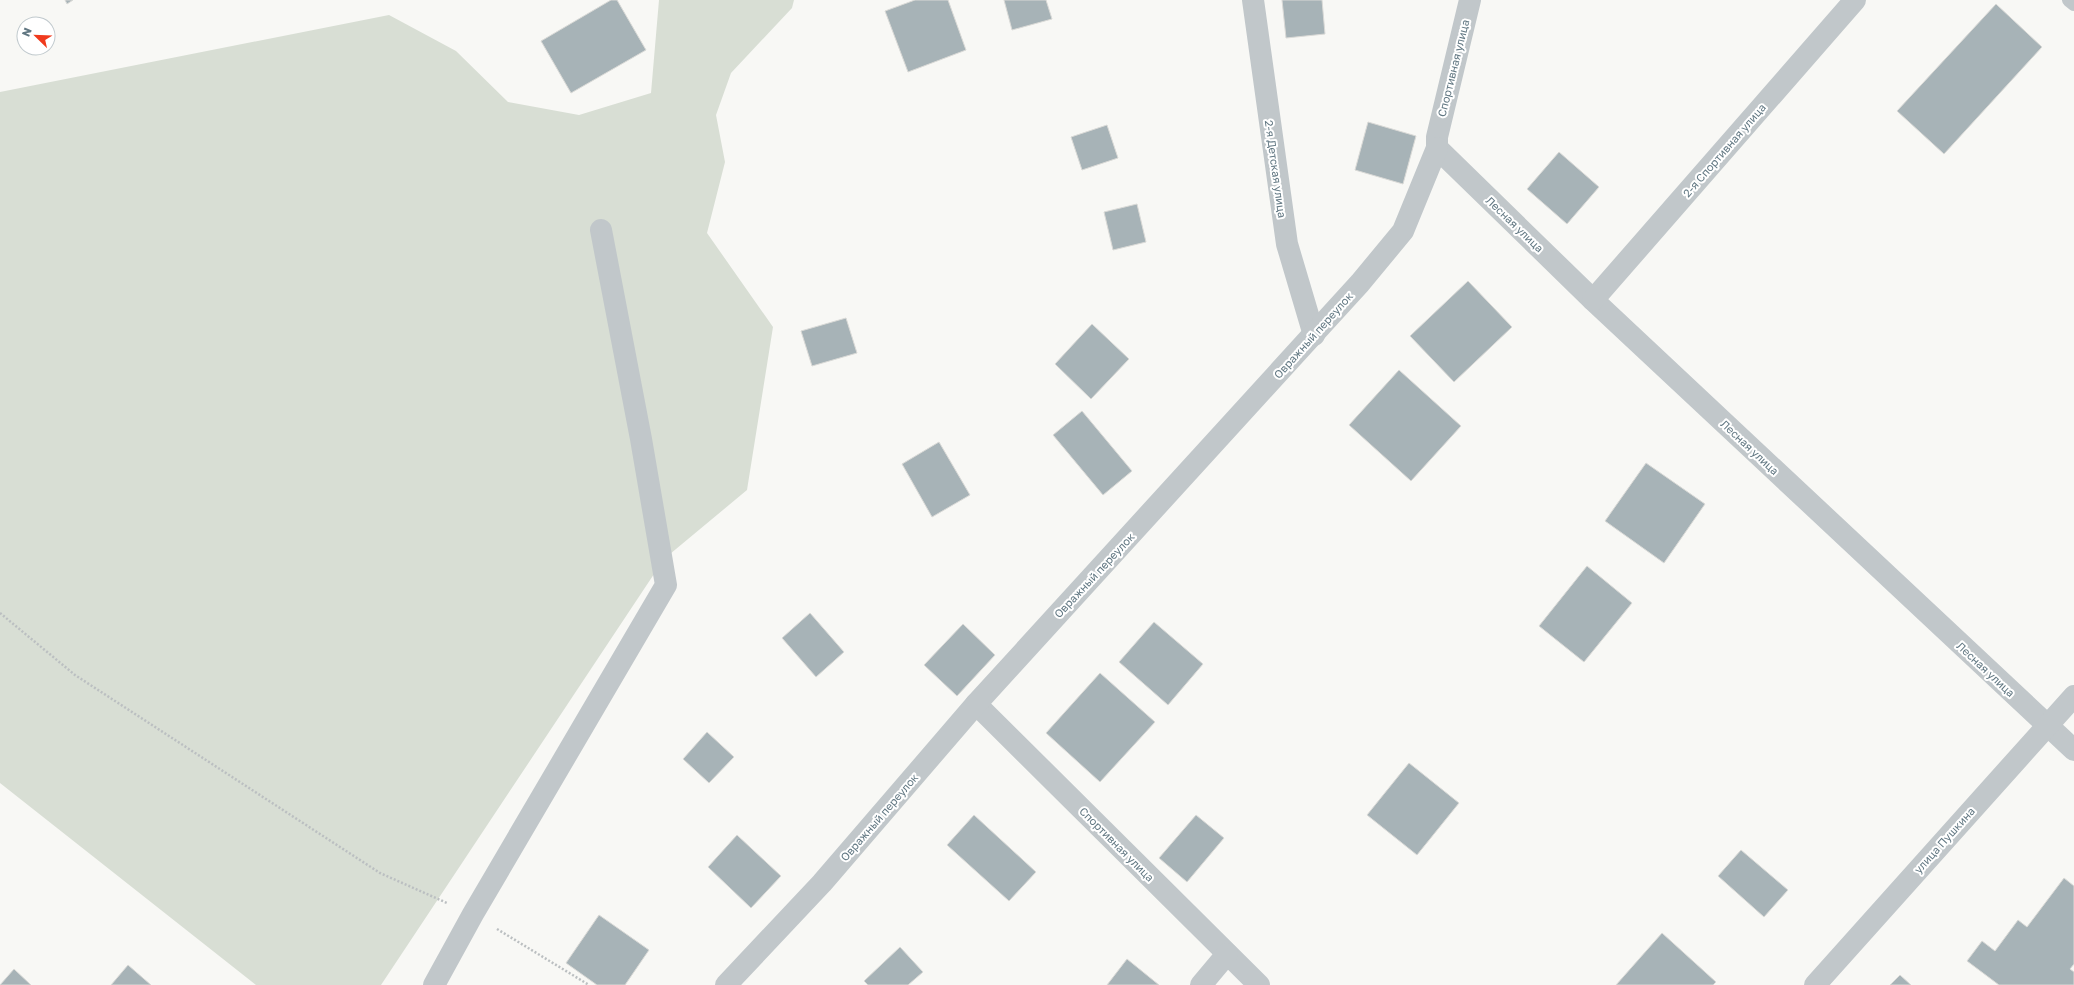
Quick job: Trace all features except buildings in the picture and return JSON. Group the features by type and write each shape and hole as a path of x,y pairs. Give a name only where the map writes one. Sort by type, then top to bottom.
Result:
{"street":[{"name":"2-я Детская улица","path":"1253,0 1287,244 1314,335"},
{"name":"Спортивная улица","path":"1437,143 1470,0"},
{"name":"2-я Спортивная улица","path":"1593,300 1855,0"},
{"name":"Овражный переулок","path":"726,985 822,883 976,704 1314,335 1403,231 1437,143"},
{"name":"Лесная улица","path":"1437,143 1593,300 2074,750"},
{"path":"434,985 473,914 666,585 641,439 601,230"},
{"name":"улица Пушкина","path":"1815,985 2074,696"},
{"name":"Спортивная улица","path":"976,704 1259,985"},
{"path":"1201,985 1227,954"}],"lane":[{"path":"2069,0 2074,4"}],"path":[{"path":"0,613 75,674 380,873 473,914 589,985"}],"shaded area":[{"path":"659,0 794,0 792,8 731,73 716,115 725,162 707,233 773,327 747,490 664,559 381,985 256,985 0,783 0,92 389,15 456,51 508,102 579,115 651,93"}]}
